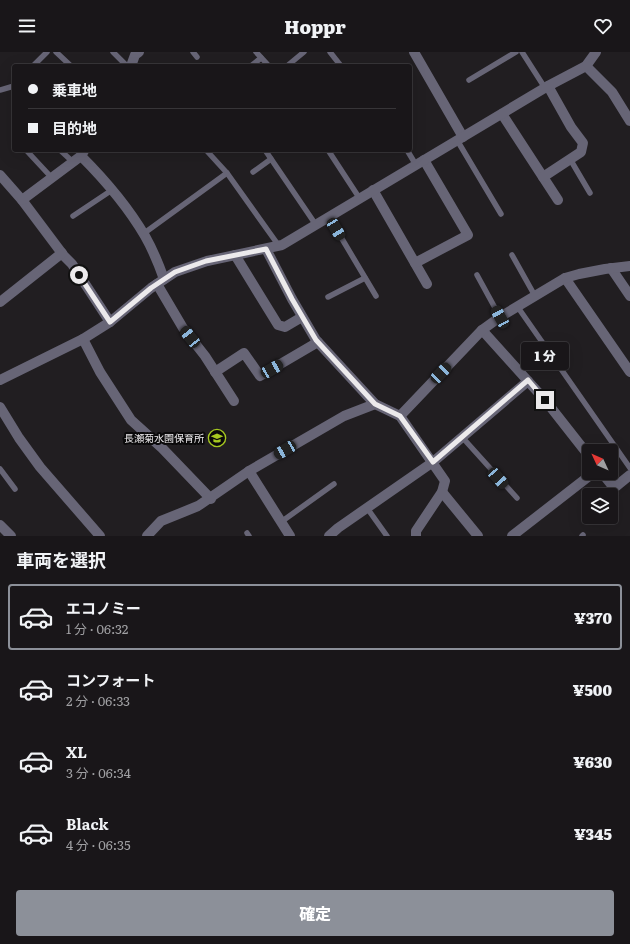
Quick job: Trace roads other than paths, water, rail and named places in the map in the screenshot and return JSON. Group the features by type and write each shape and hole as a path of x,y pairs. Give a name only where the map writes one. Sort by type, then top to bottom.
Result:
{"street":[{"path":"132,64 135,55 139,52"},
{"path":"414,52 460,139"},
{"path":"0,368 2,378 83,338 110,322 175,272 206,261 282,245 546,87 586,66 596,52"},
{"path":"586,66 627,109 630,121"},
{"path":"543,177 581,152 583,143 546,87"},
{"path":"502,114 558,200"},
{"path":"22,200 80,156 101,176 143,234 154,253 161,282 183,328 205,356 234,401"},
{"path":"415,263 468,236 420,163"},
{"path":"2,180 22,200 72,264 110,322"},
{"path":"374,190 427,284"},
{"path":"266,249 302,317 318,342 375,404 400,416 445,481 442,492 416,530 416,536"},
{"path":"0,302 62,253"},
{"path":"235,255 278,325 285,327 302,317"},
{"path":"400,416 482,330 500,317 565,278 610,268 630,266"},
{"path":"610,268 630,296"},
{"path":"565,278 630,372"},
{"path":"482,330 528,380 582,447"},
{"path":"83,338 100,372 131,420 162,448 211,499"},
{"path":"215,372 244,353 260,376 318,342"},
{"path":"329,536 433,462 528,380"},
{"path":"147,536 161,521 211,499 250,471 344,416 375,404"},
{"path":"0,407 19,438 40,467 100,536"},
{"path":"250,471 290,536"},
{"path":"608,480 614,488 630,475"},
{"path":"512,536 584,480"},
{"path":"442,492 478,536"},
{"path":"0,525 11,536"}],"lane":[{"path":"35,64 47,52"},
{"path":"56,52 69,64"},
{"path":"113,52 125,64"},
{"path":"256,52 267,64"},
{"path":"289,64 304,52"},
{"path":"330,52 339,64"},
{"path":"469,80 516,52"},
{"path":"522,52 546,87"},
{"path":"254,64 261,58"},
{"path":"0,90 12,87"},
{"path":"460,139 501,214"},
{"path":"28,152 52,178"},
{"path":"67,152 80,156"},
{"path":"208,152 227,173 279,246"},
{"path":"266,152 316,225"},
{"path":"329,152 360,199"},
{"path":"409,152 420,163"},
{"path":"254,172 271,159"},
{"path":"570,159 590,192"},
{"path":"143,234 227,173"},
{"path":"73,216 112,190"},
{"path":"329,217 376,296"},
{"path":"512,255 535,296"},
{"path":"477,275 500,317"},
{"path":"328,297 365,278"},
{"path":"517,306 630,468"},
{"path":"462,437 517,498"},
{"path":"0,469 15,489"},
{"path":"282,522 334,484"},
{"path":"367,508 387,536"}],"place":[{"name":"長瀬菊水園保育所","path":"217,438"}]}
